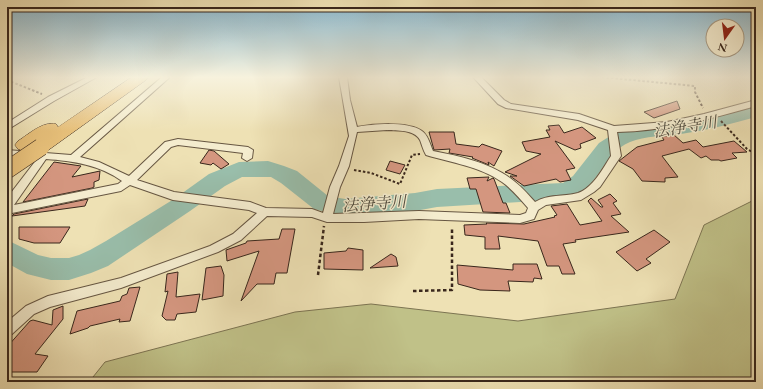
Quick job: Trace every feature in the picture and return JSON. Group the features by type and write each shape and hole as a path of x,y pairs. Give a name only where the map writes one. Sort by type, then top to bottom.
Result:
{"highway":[{"path":"7,156 36,150 103,95"},
{"path":"7,170 115,95"}],"street":[{"path":"7,127 58,95"},
{"path":"73,158 145,95"},
{"path":"327,218 335,187 351,143 353,130 345,95"},
{"path":"494,95 501,102 509,106 579,117 613,129 628,130 712,116 756,103"},
{"path":"353,130 386,127 418,133 423,138 429,153 464,161 495,172 515,187 534,207"},
{"path":"7,153 73,158 96,164 130,181 173,196 250,206 265,212 312,213 327,218 364,218 419,214 463,217 520,218 530,216 534,207 544,201 581,196 597,184 616,156 612,134 613,129"},
{"path":"7,210 121,187 130,181 168,144 178,142 248,150 247,158"},
{"path":"7,206 36,150"},
{"path":"7,330 30,310 48,302 122,282 194,258 214,249 237,237 265,212"}],"path":[{"path":"42,95 51,99"},
{"path":"696,95 701,105 712,116 721,121 747,149 756,154"},
{"path":"343,168 371,173 400,184 412,155 429,153"},
{"path":"413,291 452,290 451,216"},
{"path":"318,275 327,218"}],"green space":[{"path":"756,199 756,382 89,382 105,362 295,312 371,304 518,321 675,299 704,225"}],"building":[{"path":"677,101 680,109 654,118 644,112"},
{"path":"559,125 564,133 582,127 596,138 580,144 581,148 575,150 555,141 575,168 566,170 571,180 560,182 556,179 524,186 510,176 517,176 505,172 541,154 526,151 522,142 550,137 546,130 550,130 548,126"},
{"path":"429,132 454,132 456,144 479,147 482,144 502,151 494,166 488,162 489,165 472,158 473,157 449,153 450,149 434,150"},
{"path":"673,134 683,143 696,140 703,147 734,141 747,152 732,153 737,158 721,161 711,160 706,156 701,158 689,149 662,156 678,177 665,178 665,182 642,181 633,169 619,161 637,147 664,140 662,137"},
{"path":"209,150 214,151 229,164 221,169 213,163 211,165 200,163"},
{"path":"390,161 405,165 400,174 386,170"},
{"path":"54,162 81,166 72,177 100,171 99,180 94,182 94,187 92,188 23,202"},
{"path":"489,177 487,181 493,178 494,179 503,203 506,203 510,213 483,212 476,189 470,189 467,178"},
{"path":"610,194 617,201 613,203 621,214 611,216 629,232 575,240 576,242 563,244 575,274 562,274 559,266 547,266 538,241 498,236 500,249 485,249 485,237 465,235 464,225 487,224 486,223 524,224 555,217 554,216 557,215 551,206 567,204 580,225 602,221 588,201 591,198 603,207 598,200"},
{"path":"88,199 85,206 12,216 14,214"},
{"path":"19,227 70,227 60,243 34,243 19,239"},
{"path":"282,229 295,229 287,273 276,273 274,284 257,284 241,301 259,251 227,261 226,250 246,243 247,241 279,239"},
{"path":"654,230 670,242 646,259 651,263 637,271 616,252"},
{"path":"348,248 363,250 363,270 324,269 324,253 346,251"},
{"path":"391,254 396,257 398,266 370,268"},
{"path":"513,264 537,264 542,279 534,278 533,282 508,281 510,291 480,290 458,284 457,265 513,270"},
{"path":"221,266 224,275 223,296 202,300 206,268"},
{"path":"178,272 176,297 200,294 196,312 177,314 175,320 166,320 162,316 168,291 165,292 167,274"},
{"path":"140,287 130,321 119,322 120,319 90,326 70,334 77,311 120,301 122,296 127,294 129,288"},
{"path":"63,306 63,319 35,354 48,356 37,372 7,372 7,347 30,321 33,320 52,325 53,310"}],"waterway":[{"name":"法浄寺川","path":"7,250 22,260 36,266 51,269 69,269 82,265 99,258 115,248 182,205 217,180 239,170 268,169 277,171 289,177 322,203 345,208 415,202 437,198 568,191 581,182 606,148 622,138 636,134 704,124 756,111"}]}
